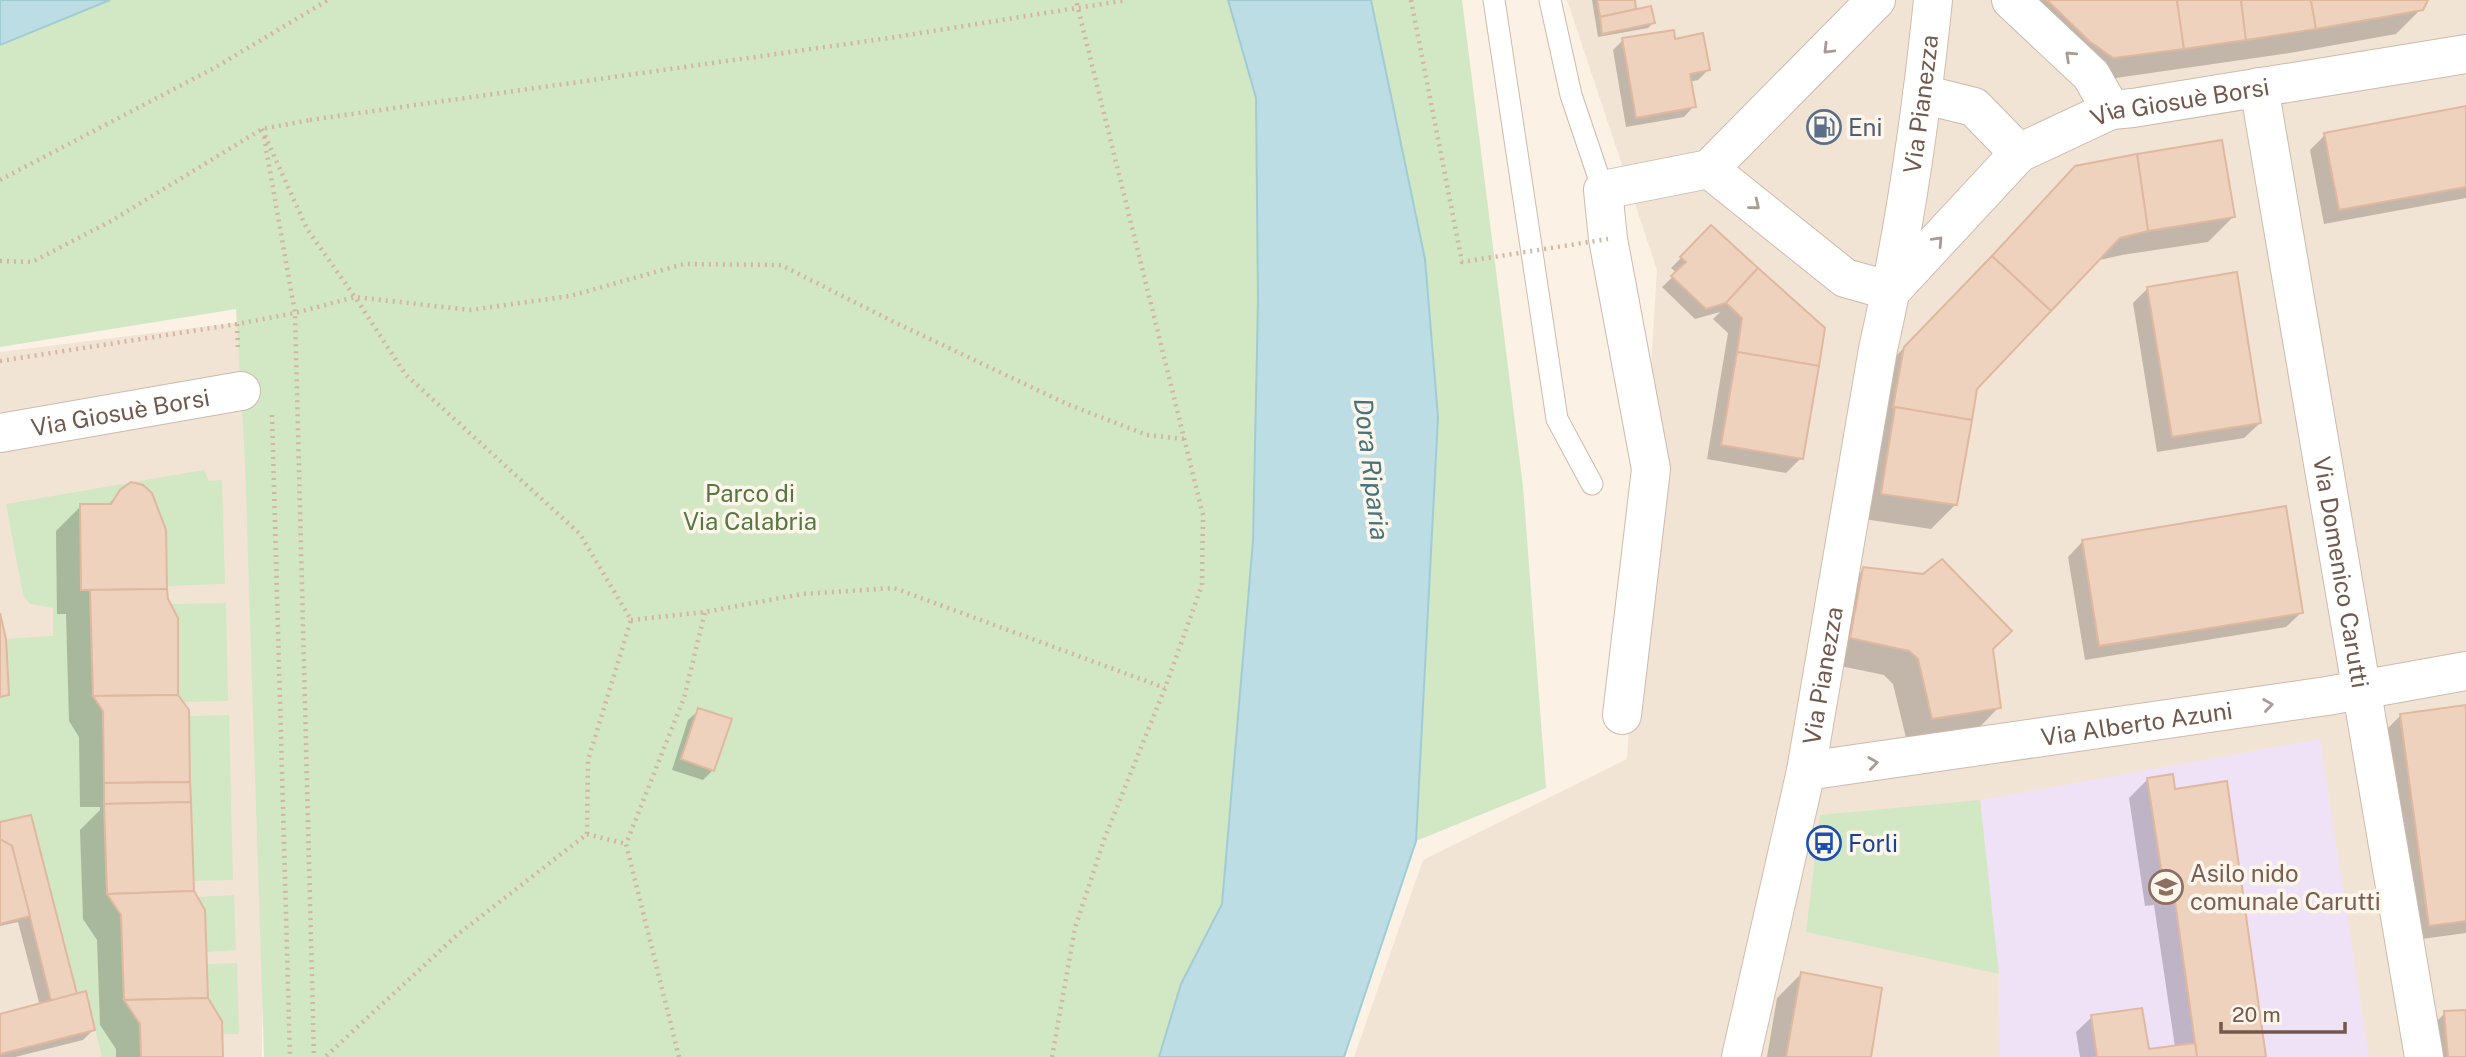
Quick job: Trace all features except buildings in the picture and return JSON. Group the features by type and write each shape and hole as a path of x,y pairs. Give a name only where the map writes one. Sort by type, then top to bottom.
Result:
{"street":[{"path":"1622,715 1651,469 1608,239 1603,190 1709,169 1876,0"},
{"name":"Via Pianezza","path":"1741,1057 1806,771 1878,349 1891,291 1922,94 1933,0"},
{"path":"2011,0 2091,75 2111,110"},
{"name":"Via Giosuè Borsi","path":"2019,153 2111,110 2466,54"},
{"name":"Via Domenico Carutti","path":"2259,87 2424,1057"},
{"path":"1709,169 1845,278 1891,291 2019,153 1974,107 1922,94"},
{"name":"Via Giosuè Borsi","path":"0,433 240,391"},
{"name":"Via Alberto Azuni","path":"1806,771 2362,691 2466,671"}],"lane":[{"path":"1494,0 1557,419 1592,484"},
{"path":"1550,0 1571,95 1603,190"}],"path":[{"path":"0,180 216,67 328,0"},
{"path":"1052,1057 1075,928 1105,837 1165,688 1202,585 1203,515 1076,0"},
{"path":"0,261 32,262 111,221 262,129 889,38 1127,0"},
{"path":"1411,0 1462,262 1608,239"},
{"path":"262,129 307,229 405,374 580,534 631,621 588,760 587,834"},
{"path":"262,129 295,313 314,1057"},
{"path":"0,361 237,324 295,313 355,297 470,310 570,296 684,264 781,265 1067,404 1147,435 1185,439"},
{"path":"237,324 240,391 261,391 272,403 290,1057"},
{"path":"631,621 705,612 802,594 894,588 1165,688"},
{"path":"679,1057 626,844 684,698 705,612"},
{"path":"587,834 626,844"},
{"path":"325,1057 457,935 587,834"}],"shaded area":[{"path":"1567,0 2466,0 2466,1057 1354,1057 1423,860 1627,759 1657,270"},
{"path":"266,319 262,1057 0,1057 0,352"},
{"name":"Asilo nido comunale Carutti","path":"2320,739 2369,1057 2000,1057 1999,974 1980,800"}],"green space":[{"name":"Parco di Via Calabria","path":"110,0 1228,0 1256,98 1258,301 1253,541 1222,904 1181,984 1159,1057 264,1057 245,463 236,309 0,347 0,45"},
{"path":"1371,0 1462,0 1523,486 1546,788 1416,841 1438,417 1425,259"},
{"path":"204,470 209,481 222,480 225,584 167,586 166,530 152,493 143,485 132,482"},
{"path":"130,483 120,490 111,504 80,505 81,590 90,590 103,711 121,915 124,1000 140,1024 141,1057 102,1057 86,992 77,994 31,815 0,822 0,697 9,695 6,639 53,636 53,608 30,604 23,595 6,504"},
{"path":"226,603 228,701 183,702 178,695 178,619 170,604"},
{"path":"229,715 233,880 193,881 189,716"},
{"path":"1980,800 1999,974 1806,932 1820,815"},
{"path":"234,895 236,950 206,952 197,897"},
{"path":"237,963 239,1034 223,1034 222,1021 208,998 207,964"}],"water":[{"path":"0,0 110,0 0,45"},
{"name":"Dora Riparia","path":"1228,0 1371,0 1425,259 1438,417 1416,841 1344,1057 1159,1057 1181,984 1222,904 1253,541 1258,301 1256,98"}],"place":[{"name":"Eni","path":"1824,127"},
{"name":"Forli","path":"1824,843"},
{"name":"Asilo nido comunale Carutti","path":"2166,887"}]}
